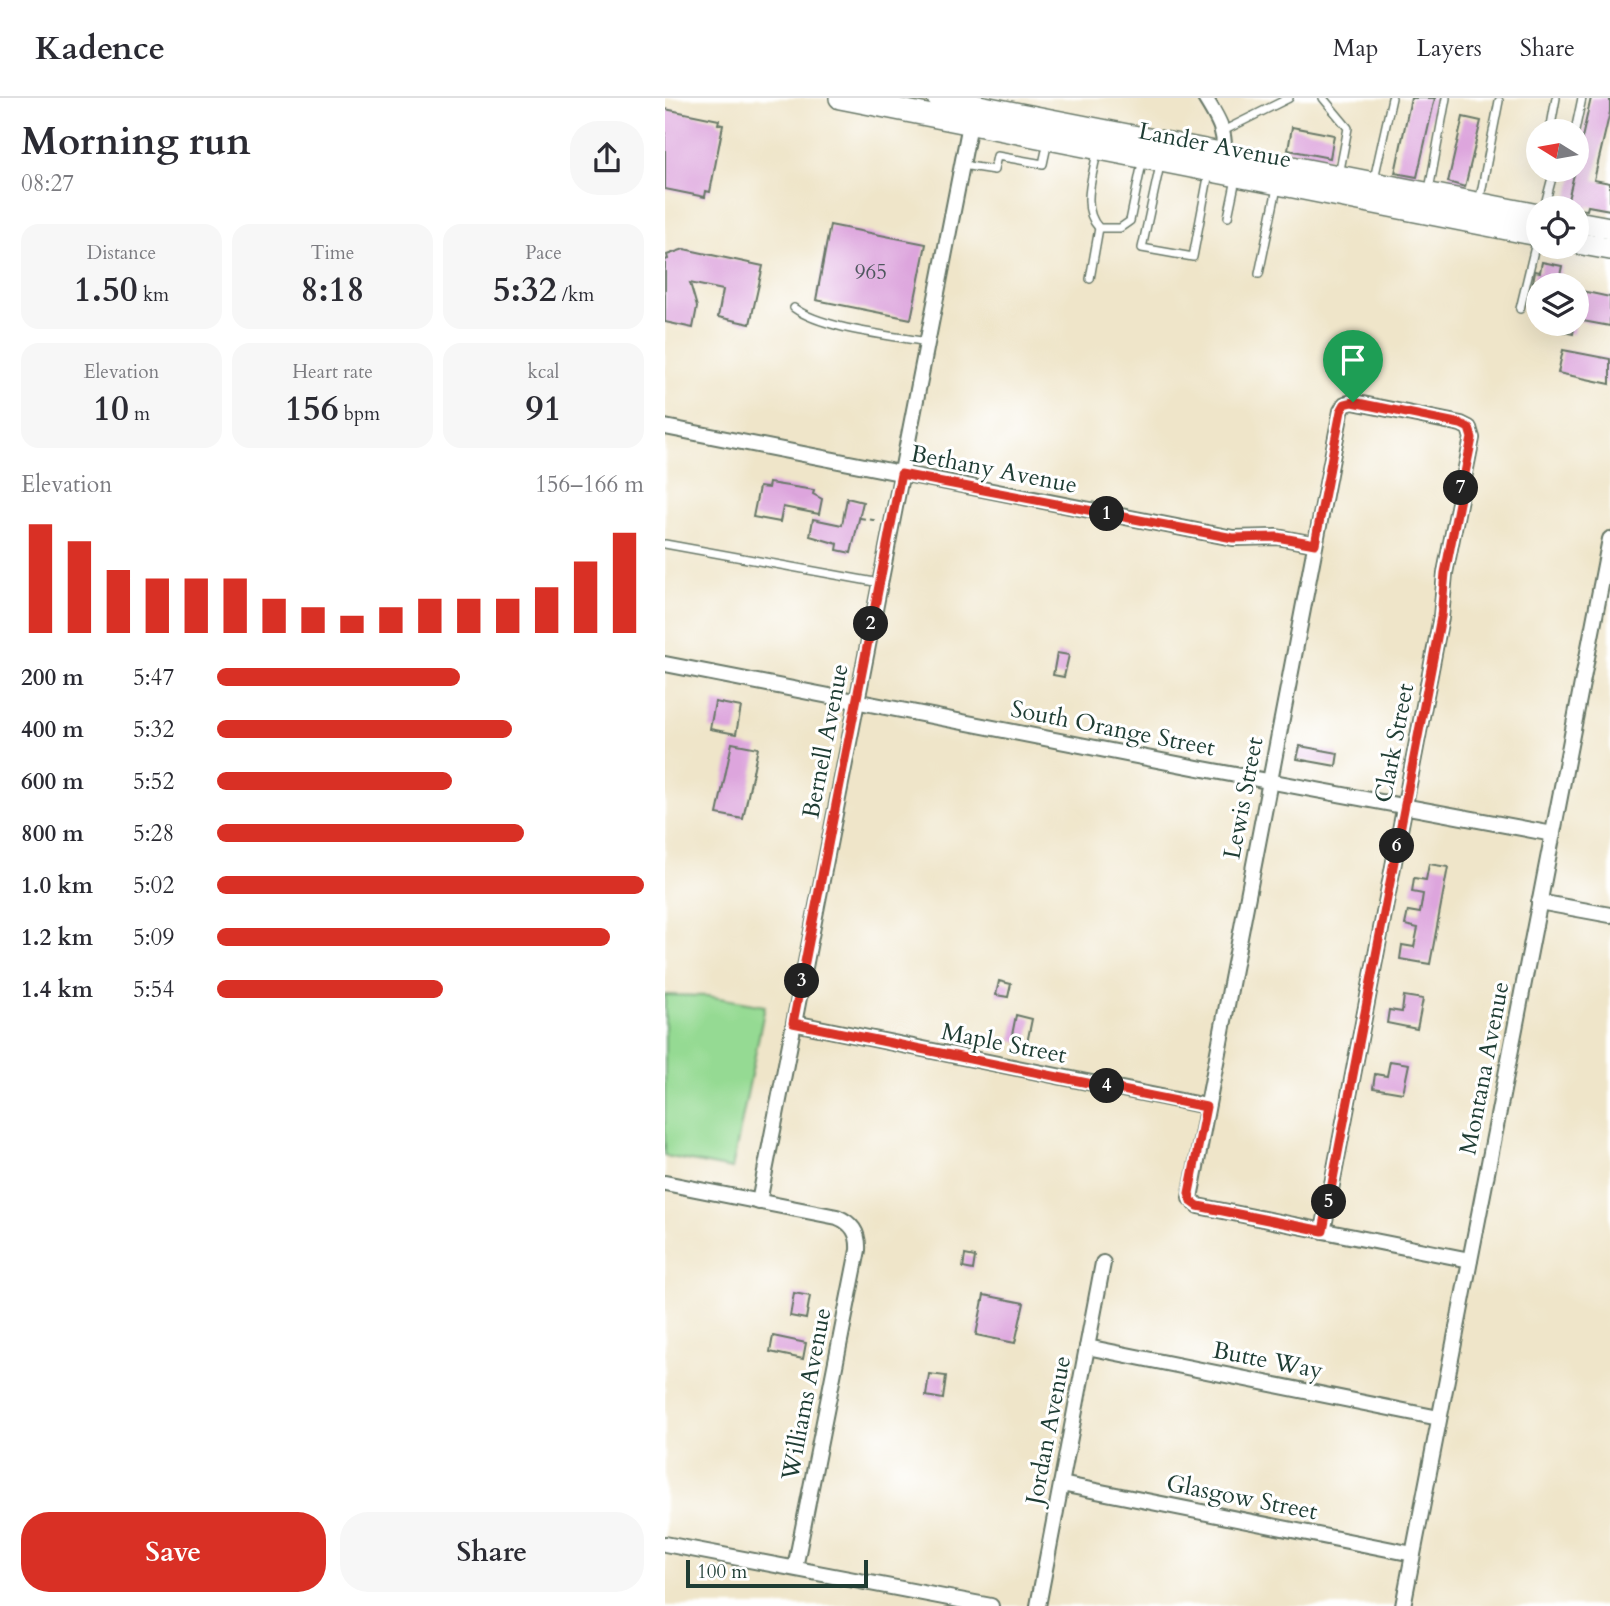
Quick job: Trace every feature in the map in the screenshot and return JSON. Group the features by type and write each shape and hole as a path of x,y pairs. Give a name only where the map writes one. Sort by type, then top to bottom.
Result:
{"main road":[{"name":"Lander Avenue","path":"840,98 1152,159 1223,168 1339,176 1526,213"},
{"name":"Lander Avenue","path":"938,98 998,103 1278,184 1526,233"},
{"path":"1589,224 1610,228"},
{"path":"1589,245 1610,249"}],"street":[{"path":"1205,98 1223,131 1223,168"},
{"name":"Bernell Avenue","path":"759,1202 969,124"},
{"name":"Clark Street","path":"1323,1231 1441,617 1445,573 1472,438 1469,428 1461,424 1353,402 1345,404"},
{"name":"Lewis Street","path":"1323,1231 1198,1206 1191,1201 1189,1193 1341,411 1345,404"},
{"name":"Bethany Avenue","path":"665,427 1233,538 1277,537 1315,544"},
{"name":"Montana Avenue","path":"1403,1606 1610,539"},
{"name":"South Orange Street","path":"665,664 1269,782 1553,834"},
{"path":"1539,902 1610,915"},
{"name":"Maple Street","path":"793,1023 1206,1107"},
{"path":"665,1184 759,1202"},
{"name":"Williams Avenue","path":"759,1202 837,1217 854,1229 857,1238 857,1250 795,1568"},
{"path":"1323,1231 1470,1260"},
{"name":"Jordan Avenue","path":"1038,1606 1103,1263"},
{"name":"Butte Way","path":"1087,1347 1439,1418"},
{"name":"Glasgow Street","path":"1061,1485 1413,1554"},
{"path":"665,1544 991,1606"}],"lane":[{"path":"1223,131 1289,98"},
{"path":"1323,98 1348,128 1339,176"},
{"path":"1374,183 1392,98"},
{"path":"1429,193 1446,98"},
{"path":"1552,119 1556,98"},
{"path":"1577,119 1582,98"},
{"path":"1479,203 1499,101"},
{"path":"961,165 994,170 997,156 1043,164 1048,139"},
{"path":"1090,279 1099,228 1094,222 1088,203 1098,148"},
{"path":"1152,159 1142,248 1193,257 1223,168"},
{"path":"1099,228 1120,228 1130,221 1152,159"},
{"path":"1223,168 1228,216"},
{"path":"1259,274 1278,184"},
{"path":"1520,309 1532,259"},
{"path":"794,308 805,316 831,323 927,342"},
{"path":"665,544 880,583"}],"path":[{"path":"860,518 880,522"}],"green space":[{"path":"665,995 708,996 765,1006 732,1169 665,1156"}],"building":[{"path":"1411,98 1435,98 1417,177 1395,173"},
{"path":"1591,98 1610,98 1610,112 1594,180 1610,183 1610,210 1589,206 1589,196 1569,196 1572,182 1589,182 1589,119 1586,119"},
{"path":"665,109 719,120 718,124 723,125 710,192 706,191 705,197 665,189"},
{"path":"1463,117 1481,121 1465,187 1448,182"},
{"path":"1292,127 1334,135 1330,158 1288,150"},
{"path":"830,225 926,244 911,319 816,300"},
{"path":"684,249 763,266 750,324 718,317 723,290 690,283 697,307 693,328 665,322 665,260 668,259 667,255"},
{"path":"1542,262 1562,266 1561,273 1535,273 1540,272"},
{"path":"1589,293 1610,297 1610,326 1589,322"},
{"path":"1563,350 1610,359 1610,384 1558,373"},
{"path":"769,483 814,490 813,494 822,499 819,514 783,507 780,522 753,517 759,487 768,488"},
{"path":"847,498 863,502 851,553 837,550 838,544 810,536 813,519 842,525"},
{"path":"1057,653 1069,655 1064,677 1053,675"},
{"path":"715,702 741,707 736,734 710,729"},
{"path":"732,743 758,748 743,819 717,814"},
{"path":"1300,746 1338,753 1336,766 1297,759"},
{"path":"1429,864 1448,867 1430,964 1400,959 1402,945 1414,947 1418,928 1405,925 1408,911 1420,913 1423,894 1412,892 1414,878 1426,880"},
{"path":"999,981 1011,984 1008,997 996,995"},
{"path":"1404,996 1423,999 1417,1029 1387,1023 1389,1010 1402,1012"},
{"path":"1016,1015 1032,1019 1027,1043 1011,1040"},
{"path":"1390,1061 1409,1064 1403,1093 1373,1088 1375,1074 1387,1076"},
{"path":"965,1255 975,1257 973,1270 963,1268"},
{"path":"794,1293 810,1296 806,1319 790,1316"},
{"path":"984,1295 1024,1303 1015,1343 976,1335"},
{"path":"773,1336 806,1343 803,1359 770,1352"},
{"path":"929,1374 946,1376 943,1399 926,1396"}],"route":[{"path":"1353,402 1461,424 1469,428 1472,438 1445,573 1441,617 1323,1231 1198,1206 1191,1201 1189,1193 1206,1107 793,1023 901,474 1233,538 1277,537 1315,544 1341,411 1345,404 1353,402"}]}
